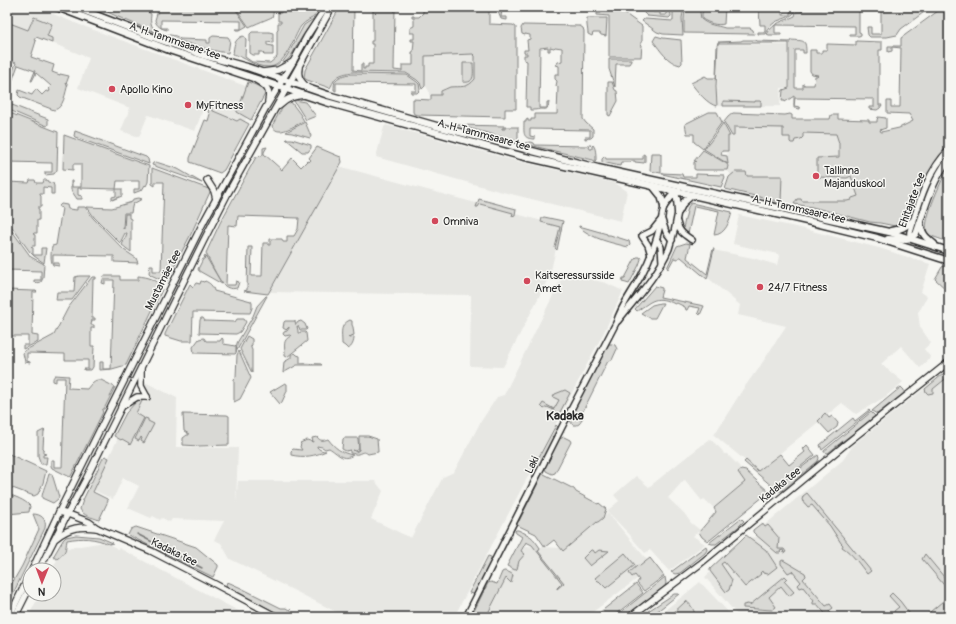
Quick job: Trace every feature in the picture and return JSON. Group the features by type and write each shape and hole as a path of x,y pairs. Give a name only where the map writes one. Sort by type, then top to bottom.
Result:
{"main road":[{"name":"A. H. Tammsaare tee","path":"57,7 156,45 305,95 521,156 795,218 877,238 915,250"},
{"name":"A. H. Tammsaare tee","path":"75,7 203,55 264,72 328,95 473,136 598,168 889,232 910,238"},
{"name":"Mustamäe tee","path":"36,562 59,512 216,200 266,107 307,36 326,7"},
{"name":"Mustamäe tee","path":"43,562 228,193 332,7"},
{"path":"264,72 278,70 293,62"},
{"path":"300,66 298,72 299,78 309,88"},
{"path":"245,74 267,88 269,95 266,107"},
{"path":"274,110 285,100 291,97 305,95"},
{"name":"Ehitajate tee","path":"910,238 916,234 923,193 932,172 937,163 949,150"},
{"name":"Ehitajate tee","path":"917,222 942,168 949,160"},
{"path":"207,180 214,191 216,200"},
{"path":"668,183 676,192 678,212"},
{"path":"653,186 661,196 664,206"},
{"path":"664,206 676,192 684,190 698,190"},
{"path":"678,212 683,203 692,195"},
{"path":"889,232 917,222 927,239 940,248"},
{"path":"877,238 901,240 910,238 915,250 949,260"},
{"name":"Ehitajate tee","path":"910,238 949,251"},
{"name":"Kadaka tee","path":"942,367 949,358"},
{"name":"Kadaka tee","path":"630,617 700,564 804,478 949,362"},
{"path":"121,407 137,397 147,397 141,386 142,367"},
{"path":"59,512 62,514 63,522"},
{"name":"Kadaka tee","path":"59,512 89,522 97,528 151,551 277,617"},
{"path":"53,541 62,533 71,529 84,527 97,528"},
{"path":"9,617 22,590"},
{"path":"14,617 22,602"}],"street":[{"name":"Laki","path":"466,617 616,323 621,310 643,273 657,240 664,206"},
{"name":"Laki","path":"616,323 646,286 662,263 672,240 678,212"},
{"path":"662,219 666,232 672,240"},
{"path":"651,255 648,245 642,236 652,231 662,219"},
{"path":"676,221 678,229 692,240"},
{"path":"657,240 661,247 662,263"}],"shaded area":[{"path":"7,7 36,7 75,23 259,91 244,123 204,107 195,131 148,115 139,137 121,131 130,108 78,88 89,58 52,43 52,38 47,36 52,24 34,17 28,32 7,25"},
{"path":"101,7 108,7 110,10 146,11 146,7 150,7 151,9 148,10 148,12 151,14 151,23 156,32 180,39 207,40 207,43 210,43 210,38 213,36 228,37 230,40 228,53 203,48 163,35 103,10"},
{"path":"159,7 234,7 247,26 240,30 236,30 241,29 241,21 161,20 161,28 155,20"},
{"path":"235,7 273,7 273,15 272,17 249,27"},
{"path":"278,7 321,7 313,18 301,26 284,58 274,66 263,67 233,54 236,41 243,36 246,40 245,57 252,62 270,63 277,57 277,30 278,23 281,23 281,21 278,21 278,13 281,12 278,12"},
{"path":"340,7 354,7 353,70 361,71 361,64 363,64 363,69 365,69 365,67 368,67 368,64 373,64 373,44 371,44 371,41 373,41 373,7 395,7 394,70 402,71 402,65 413,65 412,52 414,41 411,41 411,39 414,39 414,33 410,33 410,28 414,26 414,18 412,18 412,16 419,17 423,13 423,8 488,9 489,24 513,25 516,27 516,109 505,109 505,117 414,114 413,99 431,100 431,95 441,95 441,91 449,87 466,86 475,79 475,56 473,54 425,56 425,86 422,89 417,80 406,73 353,72 337,77 330,88 307,80 304,78 305,70"},
{"path":"496,7 563,7 563,10 502,9 501,17 507,17 507,20 501,19"},
{"path":"601,7 616,7 642,26 641,57 609,57 609,16 597,15 597,13 601,13"},
{"path":"666,7 670,7 671,16 669,18 647,16 644,13 644,8 653,8 653,12 660,12 660,15 666,15"},
{"path":"679,7 684,7 682,18 683,35 663,34 657,32 642,21 645,19 673,21 673,12 675,10 679,10"},
{"path":"685,7 703,7 700,12 701,19 710,24 725,28 750,28 753,30 754,34 684,33"},
{"path":"705,7 725,7 724,24 713,24 702,19 702,13"},
{"path":"760,7 782,7 782,15 790,15 790,12 795,12 790,16 777,21 769,27 765,34 758,34 758,32 765,32 765,25 760,25"},
{"path":"802,7 859,7 859,32 861,35 850,36 850,34 855,34 855,26 775,25 795,16 796,12 802,12"},
{"path":"881,7 931,7 901,29 897,35 887,37 870,37 868,35 867,27 871,27 871,34 881,34"},
{"path":"942,8 947,9 949,16 949,145 930,171 922,186 912,212 900,227 870,222 812,207 794,204 797,199 801,199 802,201 847,201 858,196 851,176 847,178 817,177 817,158 839,157 839,143 836,134 803,133 803,137 801,139 795,140 794,143 791,143 790,137 783,137 783,128 734,127 734,136 732,136 724,122 733,113 790,114 792,115 792,119 830,119 831,115 838,115 838,119 869,120 869,122 877,122 878,117 886,118 886,128 880,130 881,132 899,128 913,121 909,114 887,113 887,101 891,101 891,107 900,107 901,48 892,47 892,51 888,52 888,46 901,46 901,38"},
{"path":"318,16 306,31 288,60 279,67 287,56 304,25"},
{"path":"34,17 52,24 47,36 52,38 52,43 36,37 34,40 36,41 31,57 54,65 52,72 69,76 62,103 57,109 54,110 18,95 19,90 32,95 36,89 42,95 46,91 49,92 50,90 48,89 51,86 36,73 31,81 35,71 18,65 9,92 7,92 7,85 16,63 7,59 7,22 28,30"},
{"path":"587,18 607,18 606,36 601,35 600,33 593,33 592,36 588,34"},
{"path":"523,25 580,26 583,28 583,119 593,129 593,136 591,138 585,139 585,137 590,137 590,130 530,129 530,136 535,137 535,139 526,137 524,122 526,122 526,120 528,119 528,121 531,121 531,119 535,119 535,114 557,114 558,87 556,86 557,81 555,79 555,74 559,74 559,66 556,65 558,62 562,61 562,48 550,47 550,51 548,51 548,47 540,48 539,108 547,108 530,110 530,107 526,107 527,61 524,60 524,55 527,55 527,53 524,53 524,50 528,50 527,40 530,39 530,35 522,34 521,28"},
{"path":"775,25 775,33 781,33 781,35 767,34 770,30"},
{"path":"252,32 273,33 273,43 267,42 267,45 273,46 273,55 264,55 263,52 259,52 259,55 253,55 250,53 250,34"},
{"path":"416,35 499,36 499,92 441,91 441,95 429,95 429,91 416,71"},
{"path":"656,36 681,40 682,63 680,65 675,64 668,59 662,52 653,41"},
{"path":"743,40 790,42 791,40 799,40 805,43 806,53 803,53 803,50 795,50 795,88 803,88 803,84 814,85 815,76 818,75 812,74 810,71 810,50 816,50 816,53 822,53 822,50 827,50 827,44 856,45 856,41 882,42 882,50 879,50 879,105 882,105 877,110 869,109 869,107 874,107 874,99 795,98 794,106 794,96 785,102 782,101 783,90 789,88 789,43 718,43 716,87 717,106 714,105 702,97 691,83 705,76 708,78 716,78 718,42"},
{"path":"718,44 788,45 788,88 781,88 780,106 717,106"},
{"path":"609,59 631,59 629,64 616,64 615,87 609,69"},
{"path":"463,63 473,63 473,77 467,82 463,82"},
{"path":"348,74 407,75 419,84 420,90 417,93 411,93 411,91 416,91 416,84 336,83 336,91 334,90 334,85 337,79"},
{"path":"248,82 260,87 265,94 251,120 237,112 237,108 241,102"},
{"path":"608,82 612,82 615,90 617,91 618,101 610,116 608,115"},
{"path":"294,101 305,102 316,116 306,120"},
{"path":"723,101 760,101 761,106 723,106"},
{"path":"291,102 304,121 292,128 282,131 276,130 272,126 282,109"},
{"path":"7,103 48,119 47,126 7,109"},
{"path":"209,104 212,107 211,110 237,121 240,119 249,124 224,170 220,173 190,162 190,158 205,120 208,121 210,114 208,112"},
{"path":"794,106 800,107 800,109 794,108"},
{"path":"709,112 717,112 722,122 703,149 694,142 694,134 687,134 685,124"},
{"path":"10,113 58,132 57,170 54,174 45,175 45,172 52,172 52,163 7,162 7,115"},
{"path":"734,115 788,116 787,129 836,130 868,222 727,189 732,176 727,170 728,136 734,136"},
{"path":"305,122 311,136 310,138 286,132"},
{"path":"723,123 730,136 728,136 728,151 722,151 721,155 727,156 728,164 704,149"},
{"path":"386,125 517,161 615,183 627,191 621,221 495,190 376,157 384,127"},
{"path":"457,125 504,126 502,129 505,129 505,127 518,127 518,141 517,141"},
{"path":"75,131 146,157 149,164 75,137"},
{"path":"64,135 149,166 148,182 146,186 145,185 142,190 134,193 134,189 139,189 139,181 117,181 116,189 78,188 78,195 82,196 82,199 77,199 71,190 71,181 72,187 81,187 81,164 73,164 73,170 63,169"},
{"path":"286,139 292,139 311,145 311,148 308,152 302,152"},
{"path":"530,142 534,143 535,145 591,145 589,147 590,149 592,149 593,145 596,160 525,144"},
{"path":"267,147 264,154 282,170 292,158 301,167 307,161 309,162 311,160 309,158 317,147 341,157 342,162 268,294 244,291 247,290 248,247 252,247 251,276 262,276 263,243 268,243 268,245 270,245 270,239 282,239 283,242 287,242 287,236 294,236 298,229 299,218 238,216 237,226 228,225 226,285 235,285 236,281 239,282 237,288 232,289 226,287 220,281 206,253 220,223 256,157 262,156 263,148"},
{"path":"703,150 727,164 727,170 694,169 694,162 696,161 694,161"},
{"path":"651,153 661,154 661,173 650,171"},
{"path":"643,154 645,155 644,163 635,161 621,162 620,166 602,162 602,159 605,156 606,159 643,159"},
{"path":"156,162 178,169 202,183 152,165"},
{"path":"338,166 561,226 550,275 503,367 470,366 471,295 268,292"},
{"path":"152,168 209,189 210,192 191,234 166,282 149,273 150,265 153,265 153,271 161,271 164,182 155,182 155,186 152,184"},
{"path":"735,172 746,172 747,176 782,176 781,202 725,189 729,177"},
{"path":"946,172 949,174 949,242 928,234 926,229 932,203"},
{"path":"662,173 682,174 683,177 696,177 696,174 724,175 725,177 721,187"},
{"path":"30,180 35,180 36,183 43,183 44,180 47,180 48,182 53,183 54,186 54,194 51,194 51,188 43,187 43,194 40,194 41,207 38,207 39,220 37,220 37,233 33,234 35,235 35,246 31,247 33,248 33,255 7,220 7,182 29,183"},
{"path":"116,189 122,189 122,196 112,200 112,197 116,196"},
{"path":"133,199 142,199 133,204 131,213 124,213 124,229 125,214 129,214 129,218 131,219 131,252 122,245 127,233 125,233 120,243 94,217 87,207 112,208 132,202"},
{"path":"479,199 516,209 515,215 512,216 513,213 480,204 476,207"},
{"path":"691,203 732,212 724,230 721,233 714,235 719,211 694,206 688,234 683,228 688,207"},
{"path":"61,204 67,205 68,209 77,210 77,207 85,207 93,218 124,250 136,258 138,263 114,262 114,256 53,255 53,263 59,263 59,266 53,265 51,258 52,246 56,245 62,208 59,206"},
{"path":"739,215 800,228 879,248 930,264 921,292 927,296 918,312 920,327 931,343 924,349 931,358 920,368 901,346 881,364 903,382 885,397 856,414 842,403 758,471 714,435 786,326 738,315 740,305 707,277 713,250 753,258 777,265 778,254 733,244"},
{"path":"544,217 563,221 557,250 555,248 560,227 541,222 542,218"},
{"path":"7,224 31,257 44,264 43,278 41,282 37,283 34,282 34,280 41,280 41,271 7,270"},
{"path":"579,226 629,241 630,245 628,247 602,240 591,235"},
{"path":"686,243 690,244 687,258 707,274 714,249 707,279 681,257 678,259 674,258 668,269 667,268 677,246"},
{"path":"41,248 46,248 44,263 33,255 41,255"},
{"path":"205,255 222,284 199,271 198,269 205,258"},
{"path":"637,257 640,257 641,259 629,284 622,282 623,278 625,278"},
{"path":"949,266 949,292 935,279 942,267"},
{"path":"564,273 606,283 623,291 604,332 454,617 346,617 230,559 221,543 214,540 224,521 172,519 170,522 162,518 160,520 153,516 151,518 128,508 139,486 123,478 113,499 93,490 145,382 177,398 176,447 238,448 236,502 238,481 375,481 383,491 371,519 411,538 443,477 454,472 480,423 497,397 504,395"},
{"path":"90,276 72,300 56,300 57,292 74,292 75,277"},
{"path":"104,276 120,276 120,280 138,280 138,276 149,278 159,283 162,290 126,365 112,369 100,370 100,362 103,362 103,369 111,369 114,280 105,280 105,284 102,283"},
{"path":"92,277 96,277 96,279 93,279 92,318 95,318 95,320 92,320 91,325 94,325 94,328 91,328 91,346 94,346 93,367 91,370 84,370 88,369 88,360 65,360 65,354 27,353 27,361 30,363 25,362 24,351 54,335 68,308"},
{"path":"201,281 205,281 210,284 214,291 251,301 252,308 250,313 193,312 192,341 181,341 165,336 190,284 193,287 196,283 200,284"},
{"path":"655,286 662,288 660,297 704,306 700,315 698,313 700,308 689,306 686,310 685,307 677,303 675,304 659,299 637,311 635,309"},
{"path":"7,290 37,292 33,292 32,335 38,336 38,342 23,349 23,345 28,345 28,336 7,336"},
{"path":"266,296 236,352 237,343 253,316 257,306"},
{"path":"663,303 655,318 650,318 641,313 652,305"},
{"path":"201,318 205,321 235,322 237,319 244,319 246,322 240,332 236,334 199,333"},
{"path":"350,320 352,321 354,335 348,337 354,337 354,339 352,346 348,349 342,344 342,333 344,324"},
{"path":"285,321 295,321 296,325 301,321 305,324 307,329 300,330 297,326 298,333 306,333 307,341 287,357 285,356 285,341 291,336 285,336 283,334 289,328 286,330 283,328"},
{"path":"247,336 252,339 252,373 240,349"},
{"path":"204,338 206,341 220,341 222,338 223,344 236,345 236,353 194,353 193,347 199,339"},
{"path":"608,344 615,345 617,349 612,360 608,361 582,413 583,416 580,423 578,425 573,425 570,418"},
{"path":"239,351 251,378 240,399 234,402 234,379 236,377 237,355"},
{"path":"295,353 300,356 300,363 322,365 297,365 283,373 284,362 291,358 291,355"},
{"path":"949,369 949,599 928,617 739,617 705,577 750,538 763,536 761,528 843,460 854,444"},
{"path":"949,369 949,376 933,389 933,393 928,394 925,389"},
{"path":"55,375 69,376 68,388 87,389 96,380 101,380 115,387 70,477 52,468 51,466 51,460 54,460 54,467 62,467 65,378 56,378 56,382 53,381"},
{"path":"285,383 287,384 287,391 280,404 270,392"},
{"path":"901,387 904,390 904,393 877,414 872,411"},
{"path":"565,390 570,393 558,416 552,413 554,410 547,407 544,409 541,406 543,403 554,409 559,400 553,397 555,394"},
{"path":"143,399 136,413 144,418 130,445 122,439 121,440 114,436 126,413 136,402 134,400"},
{"path":"869,410 870,411 822,450 820,445 853,418 855,421"},
{"path":"871,412 875,416 828,453 824,452 824,451"},
{"path":"825,413 829,418 832,416 838,423 837,427 829,433 818,421"},
{"path":"183,414 229,416 229,445 183,445 183,438 189,434 184,431"},
{"path":"145,418 154,424 144,443 141,441 141,437 139,441 135,439"},
{"path":"556,425 558,430 535,475 532,470"},
{"path":"44,430 43,453 46,454 43,455 43,457 47,457 46,464 41,464 38,456 38,433"},
{"path":"359,436 368,436 377,439 378,452 368,454 363,452 356,454 350,453 351,450 346,451 342,449 344,438 358,438 359,449"},
{"path":"317,437 322,440 328,439 339,450 353,455 346,458 340,456 329,448 325,449 317,446 320,450 326,451 309,456 291,455 291,451 293,449 302,450 300,443 307,440 313,442 312,438"},
{"path":"564,437 571,442 555,473 552,474 546,471 545,467 559,439"},
{"path":"710,439 722,450 724,454 727,454 739,466 741,470 746,471 752,476 714,508 704,499 702,501 685,480 668,498 684,513 691,523 700,530 693,536 705,544 669,571 650,550 645,553 607,511 619,501 614,495 636,476 649,487"},
{"path":"807,445 815,455 774,488 744,462 746,460 758,471 780,454 789,465 805,452 803,449"},
{"path":"7,453 46,471 38,494 34,496 7,486"},
{"path":"818,455 818,461 782,491 775,489 780,484"},
{"path":"105,456 109,458 93,492 107,499 108,501 99,520 85,515 80,509"},
{"path":"741,470 746,471 769,492 707,541 699,532 716,512 714,508 745,482 738,472"},
{"path":"49,474 52,474 59,497 53,503 42,498"},
{"path":"541,474 544,474 574,489 576,492 598,504 599,503 606,509 603,518 563,551 554,540 545,547 536,534 517,524 517,521 519,521"},
{"path":"807,493 871,571 867,574 852,556 842,547 843,545 830,526 812,505 808,507 802,500 803,496"},
{"path":"7,494 19,498 28,504 30,506 29,512 7,514"},
{"path":"608,513 653,567 586,617 484,617 525,546 561,548"},
{"path":"33,514 39,515 43,518 45,528 28,562 24,562 39,529"},
{"path":"741,518 744,521 737,528 716,544 709,543"},
{"path":"762,523 765,527 768,525 779,538 778,549 784,549 786,552 784,553 783,550 780,551 781,553 777,553 753,532 753,530"},
{"path":"136,527 196,547 218,565 213,577 128,535 131,529"},
{"path":"516,530 529,535 540,548 538,551 564,583 557,589 562,583 532,545 526,542 521,551 525,554 519,561 517,569 515,570 507,566 522,537 516,533"},
{"path":"76,535 99,537 113,543 109,544 99,540 89,539 67,540 66,549 64,552 57,559 53,557 66,537"},
{"path":"746,535 766,550 777,567 768,574 763,573 762,571 760,573 761,574 745,587 724,562 721,564 732,580 729,590 726,592 710,569"},
{"path":"105,542 250,617 28,617 36,602 62,602 62,562 56,562 62,549"},
{"path":"706,546 707,550 705,553 680,573 675,574 671,572"},
{"path":"591,550 595,553 599,550 609,551 590,566 583,558"},
{"path":"625,553 635,565 606,588 595,578"},
{"path":"925,554 949,583 949,591 922,559"},
{"path":"488,556 492,559 474,594 469,593"},
{"path":"650,558 664,576 644,591 637,583 639,580 635,575 632,577 629,573 638,565 640,566"},
{"path":"783,560 805,573 806,576 803,579 826,606 830,604 833,608 829,611 834,617 828,617 817,604 813,604 814,601 803,587 800,588 798,585 801,582 792,571 788,573 781,564 781,561"},
{"path":"22,566 22,575 7,606 7,592"},
{"path":"504,571 513,575 511,583 506,578 486,617 471,617 488,583 491,582 497,584 502,572"},
{"path":"785,576 787,578 784,581 794,592 789,596 781,586 769,597 776,607 772,610 743,608 743,605 750,605"},
{"path":"665,577 665,586 624,617 615,617"},
{"path":"227,582 281,608 290,609 292,614 290,617 285,617 230,589 226,585"},
{"path":"700,582 733,617 656,617 683,596"},
{"path":"636,584 643,593 612,617 594,617"},
{"path":"892,593 912,617 896,617 894,611 899,607 889,596"},
{"path":"674,594 679,594 650,617 639,617"},
{"path":"949,596 949,617 924,617"},
{"path":"686,601 694,610 696,617 670,617 670,616"}],"waterway":[{"path":"137,534 202,568"}],"place":[{"name":"Apollo Kino","path":"112,89"},
{"name":"MyFitness","path":"188,105"},
{"name":"Tallinna Majanduskool","path":"816,176"},
{"name":"Omniva","path":"435,221"},
{"name":"Kaitseressursside Amet","path":"527,281"},
{"name":"24/7 Fitness","path":"760,287"}],"district":[{"name":"Kadaka","path":"565,416"}]}
